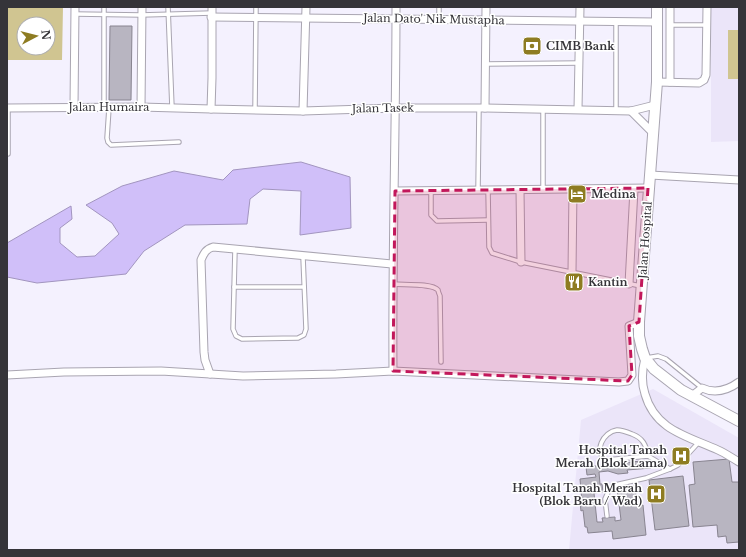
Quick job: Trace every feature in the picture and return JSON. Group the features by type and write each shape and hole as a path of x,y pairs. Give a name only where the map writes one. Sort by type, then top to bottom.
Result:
{"main road":[{"name":"Jalan Hospital","path":"657,7 657,82 641,286 639,322 640,336 645,358 654,369 681,390 693,395 739,421"}],"street":[{"path":"303,111 306,7"},
{"path":"393,371 392,264 395,191 396,7"},
{"path":"482,108 486,64 486,7"},
{"path":"578,109 580,7"},
{"path":"670,7 670,82"},
{"path":"657,82 699,83 704,80 706,75 707,7"},
{"path":"74,106 75,11"},
{"path":"141,11 141,107"},
{"name":"Jalan Dato' Nik Mustapha","path":"212,12 256,18 396,18 439,20 658,22"},
{"path":"211,109 212,12"},
{"name":"Jalan Tasek","path":"211,109 303,111 396,108 482,108 631,111 655,105"},
{"name":"Jalan Humaira","path":"8,108 74,106 211,109"},
{"path":"631,111 653,133"},
{"path":"650,175 739,180"},
{"path":"395,191 648,188"},
{"path":"572,272 573,189"},
{"path":"629,284 634,189"},
{"path":"520,190 521,262"},
{"path":"210,374 204,352 201,260 204,253 208,249 213,247 302,257 392,264"},
{"path":"7,375 64,372 160,371 243,376 393,371 619,382 628,381 632,375 629,326 639,322"},
{"path":"645,358 642,368 643,390 650,410 656,418 664,425 720,451 739,462"},
{"path":"693,395 702,388 707,390 724,390 739,382"}],"lane":[{"path":"104,7 103,14 108,142 111,145 179,142"},
{"path":"168,7 172,108"},
{"path":"255,110 256,7"},
{"path":"439,7 439,20"},
{"path":"75,11 103,14 141,11 168,14 212,12"},
{"path":"616,21 616,111"},
{"path":"670,25 707,25"},
{"path":"486,64 579,63"},
{"path":"8,108 8,154"},
{"path":"478,190 482,108"},
{"path":"543,109 543,190"},
{"path":"488,190 489,247 492,253 521,262 641,286"},
{"path":"431,191 431,215 437,221 488,220"},
{"path":"235,250 232,329 236,336 242,339 298,338 304,335 306,329 302,257"},
{"path":"392,284 434,287 438,291 440,296 441,362"},
{"path":"234,287 304,287"},
{"path":"645,358 658,356 666,359 702,388"},
{"path":"648,456 642,439 624,431 618,430 611,432 604,437 600,446 602,458 606,460 648,456 670,469"},
{"path":"608,516 605,499 610,488 614,485 646,478 670,469 681,461 699,442"}],"highlighted area":[{"path":"648,188 639,322 629,326 632,375 628,381 393,371 395,191"}],"shaded area":[{"path":"7,7 63,7 62,60 7,60"},
{"path":"711,7 739,7 739,141 711,142"},
{"path":"728,30 739,30 739,79 728,79"},
{"path":"301,162 350,177 351,228 300,235 301,191 263,189 250,199 247,224 185,225 144,251 126,274 37,283 7,277 7,243 71,206 72,219 60,228 60,243 77,257 95,256 119,234 112,223 86,205 122,186 174,171 223,180 233,170"},
{"name":"Hospital Tanah Merah (Blok Baru / Wad)","path":"653,389 739,438 739,550 569,550 581,420"}],"building":[{"path":"110,26 132,26 131,100 109,100"},
{"path":"729,459 732,482 739,482 739,542 727,543 726,536 718,537 717,525 693,527 689,485 695,484 693,462"},
{"path":"650,460 651,468 627,470 628,473 618,474 608,471 599,472 600,484 602,484 603,492 594,493 597,522 603,522 602,518 615,517 615,521 621,520 617,488 635,486 637,505 643,505 646,535 613,539 612,531 588,533 587,527 585,527 583,510 581,511 580,502 582,502 580,479 596,477 595,474 587,475 586,467"},
{"path":"683,476 689,526 655,530 649,480"}],"place":[{"name":"CIMB Bank","path":"532,46"},
{"name":"Medina","path":"577,194"},
{"name":"Kantin","path":"574,282"},
{"name":"Hospital Tanah Merah (Blok Lama)","path":"681,456"},
{"name":"Hospital Tanah Merah (Blok Baru / Wad)","path":"656,494"}]}
